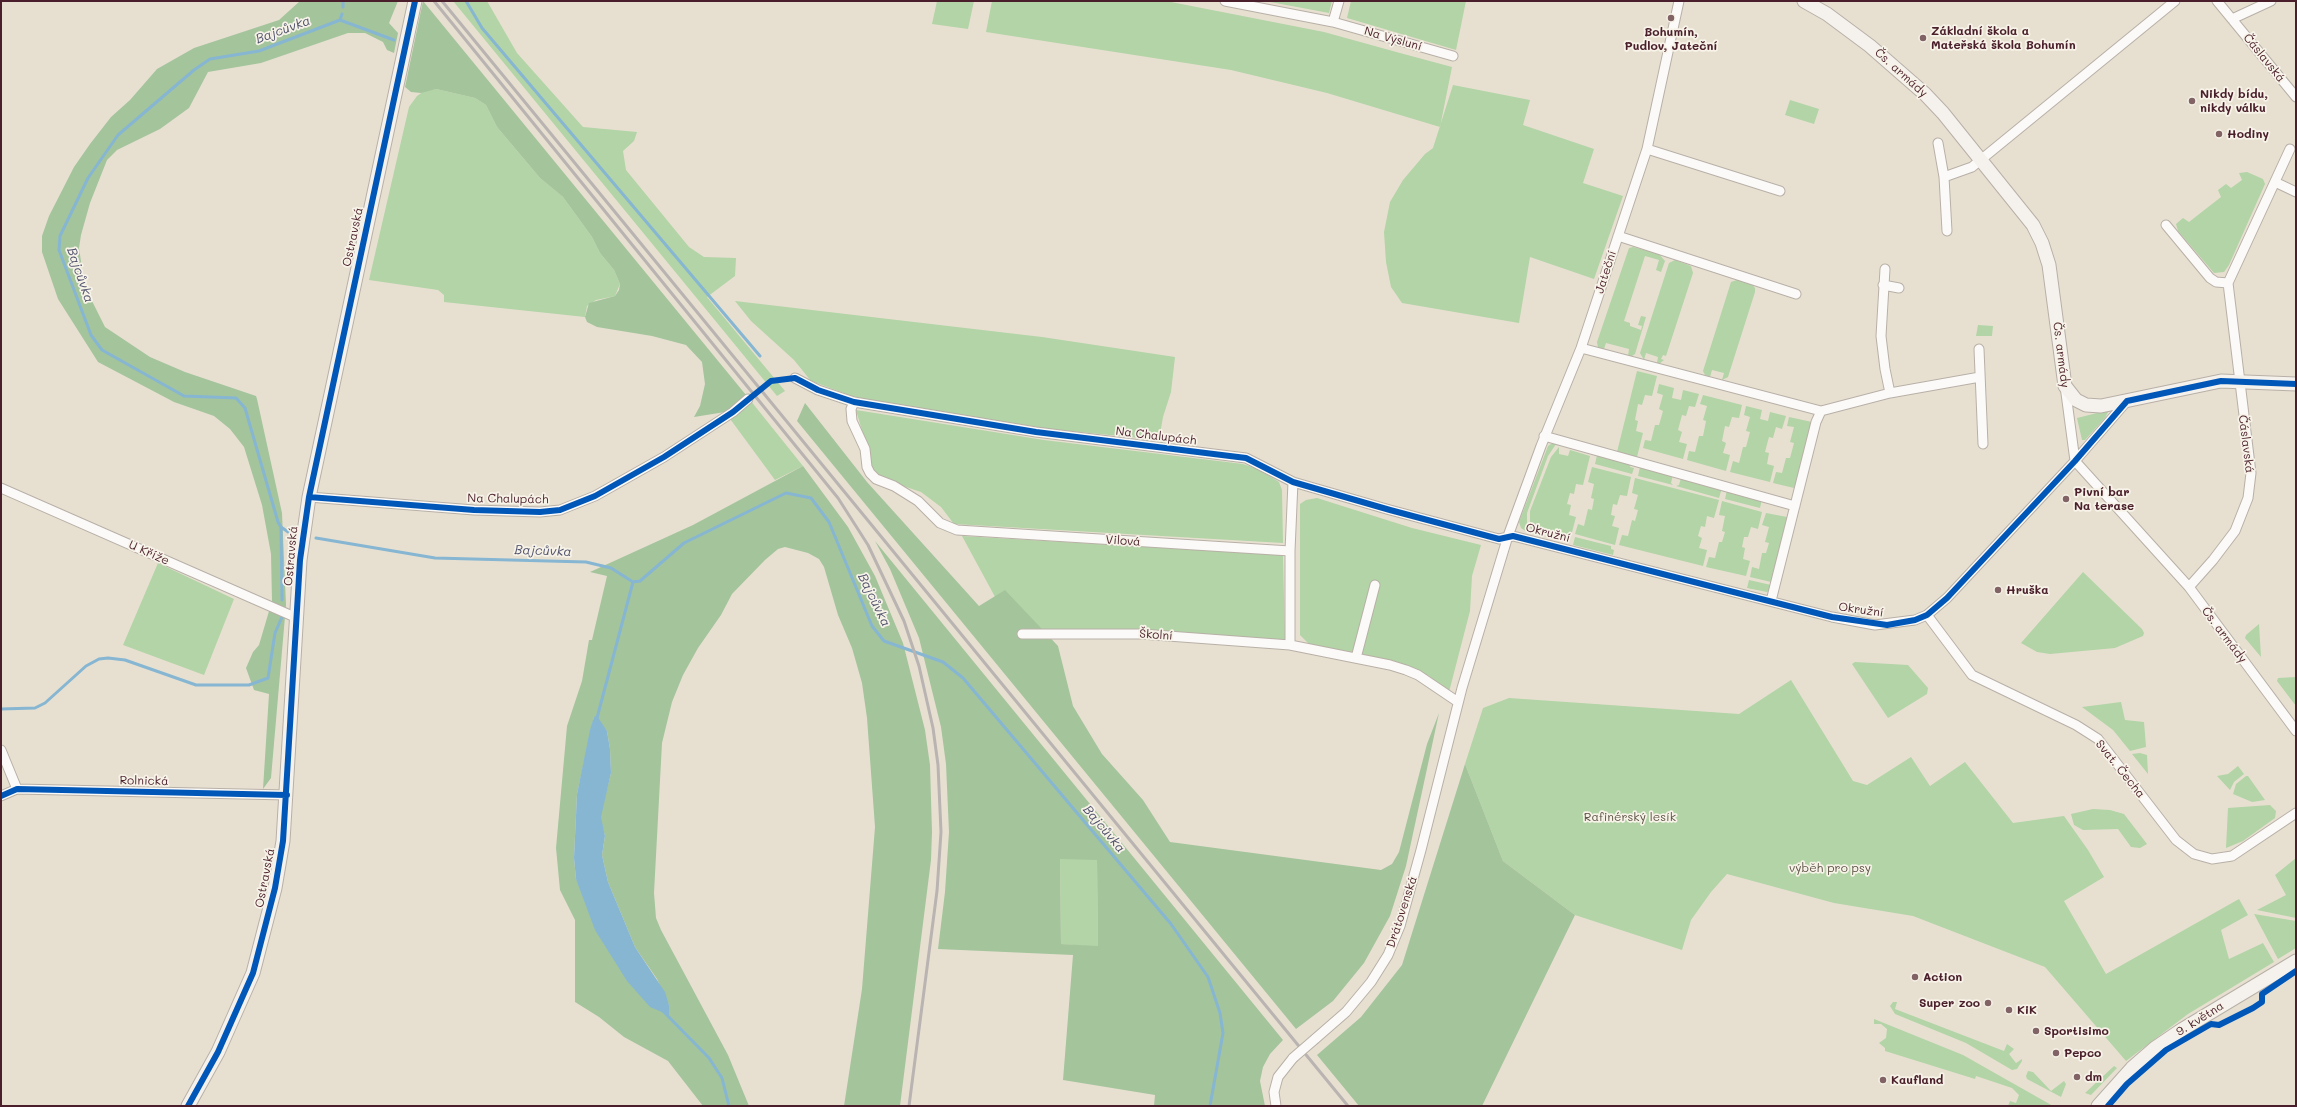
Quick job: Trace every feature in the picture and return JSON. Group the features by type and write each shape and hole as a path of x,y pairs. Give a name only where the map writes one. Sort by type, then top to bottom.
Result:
{"main road":[{"name":"Ostravská","path":"188,1106 218,1052 253,973 275,888 283,841 287,795 300,560 309,497 415,1"},
{"name":"Čs. armády","path":"1804,1 1827,14 1890,61 1942,113 2025,215 2042,243 2049,265 2065,386"},
{"path":"2065,386 2072,397 2086,405 2101,406 2221,381 2238,380 2296,384"},
{"name":"9. května","path":"2098,1106 2132,1068 2156,1048 2183,1029 2296,961"}],"street":[{"name":"Na Výsluní","path":"1225,1 1333,22 1452,56"},
{"path":"1333,22 1339,1"},
{"name":"Jateční","path":"1508,536 1544,436 1581,348 1647,149 1679,1"},
{"path":"1944,178 1967,170 1981,160 2175,1"},
{"name":"Čáslavská","path":"2217,1 2296,97"},
{"path":"2232,19 2271,1"},
{"path":"1938,143 1944,178 1947,231"},
{"path":"1647,149 1780,191"},
{"path":"2166,225 2210,278 2216,282 2228,283 2290,149"},
{"path":"2275,182 2296,192"},
{"path":"1618,236 1796,294"},
{"path":"1885,268 1881,336 1890,393"},
{"name":"Čáslavská","path":"2189,587 2213,560 2235,531 2248,498 2251,473 2238,380 2228,283"},
{"path":"1883,285 1899,288"},
{"path":"1581,348 1821,411 1890,393 1980,377"},
{"path":"1979,349 1983,444"},
{"name":"Na Chalupách","path":"794,378 818,390 854,402 1036,432 1246,458 1294,482 1390,510 1499,539 1508,536"},
{"name":"Čs. armády","path":"2065,386 2075,461 2189,587 2296,731"},
{"name":"Na Chalupách","path":"309,497 474,510 540,512 560,510 595,496 664,457 733,412 748,399"},
{"name":"Okružní","path":"1458,702 1508,536 1513,536 1832,617 1875,625 1901,623 1927,615 1947,598 2075,461 2128,401"},
{"name":"Vilová","path":"854,402 851,409 852,420 865,449 867,466 870,473 876,479 894,486 918,501 940,523 957,530 1290,551"},
{"path":"1771,601 1816,422 1821,411"},
{"path":"1544,436 1795,506"},
{"path":"1290,645 1290,551 1294,482"},
{"name":"U Kříže","path":"1,488 297,618"},
{"path":"1356,658 1375,584"},
{"name":"Svat. Čecha","path":"1927,615 1972,675 2076,725 2098,739 2176,840 2194,854 2212,859 2232,856 2296,813"},
{"name":"Školní","path":"1022,634 1141,634 1290,645 1390,665 1418,675 1458,702"},
{"name":"Drátovenská","path":"1276,1106 1274,1092 1278,1077 1293,1058 1315,1040 1358,999 1380,968 1394,940 1413,880 1458,702"},
{"path":"1,750 17,790"},
{"name":"Rolnická","path":"1,796 17,790 287,795"}],"green space":[{"path":"300,1 398,1 389,23 398,33 394,53 387,50 383,42 365,33 348,33 261,63 208,72 189,108 160,129 117,150 107,160 90,203 79,248 83,275 92,301 105,327 150,357 185,372 256,396 282,513 286,605 271,778 263,789 269,694 254,690 246,668 253,652 259,645 272,601 271,554 262,505 244,447 230,429 214,416 174,402 98,362 58,299 42,252 42,236 49,216 74,167 111,117 130,100 157,69 194,48 279,20"},
{"path":"423,1 746,395 725,412 694,417 700,406 705,384 702,362 686,345 652,336 597,327 587,322 585,317 589,303 615,296 619,290 620,284 614,270 600,253 592,237 563,197 540,178 497,127 486,105 475,98 436,89 421,93 411,92 405,87"},
{"path":"453,1 487,1 517,53 583,127 637,132 634,141 623,151 626,170 689,247 704,257 736,258 735,276 707,297 785,391 777,396"},
{"path":"937,1 974,1 968,29 932,24"},
{"path":"992,1 1166,1 1324,32 1452,67 1440,127 1327,93 1231,70 986,32"},
{"path":"1265,1 1332,1 1329,13"},
{"path":"1351,1 1466,1 1456,50 1347,18"},
{"path":"1453,85 1530,100 1523,125 1594,149 1583,183 1623,196 1594,279 1530,257 1519,323 1402,303 1391,287 1386,262 1384,232 1390,202 1403,180 1425,154 1433,148"},
{"path":"436,89 475,98 486,105 497,127 540,178 563,197 592,237 600,253 614,270 620,284 615,296 596,300 587,306 585,317 444,302 444,295 438,290 369,280 409,107 417,96 424,91"},
{"path":"1790,100 1819,109 1814,124 1785,115"},
{"path":"2247,172 2263,179 2265,184 2229,265 2224,272 2214,273 2178,231 2176,224 2183,218 2189,222 2221,197 2218,190 2226,184 2231,188 2242,180 2239,173"},
{"path":"1633,247 1659,254 1665,261 1661,272 1656,270 1659,260 1645,256 1624,321 1630,323 1630,326 1641,330 1642,326 1638,325 1641,316 1646,317 1635,354 1628,356 1629,349 1606,343 1604,349 1598,348 1597,342 1629,248"},
{"path":"1675,260 1691,266 1693,273 1666,356 1663,355 1661,359 1664,360 1659,364 1657,363 1658,357 1646,353 1644,360 1640,353 1669,263"},
{"path":"1737,280 1752,284 1755,288 1755,292 1728,377 1722,380 1724,373 1712,370 1710,377 1705,375 1703,371 1731,282"},
{"path":"735,301 1042,337 1175,357 1171,392 1163,417 1159,440 1050,429 860,399 811,381 794,360 751,321"},
{"path":"1978,325 1993,326 1992,336 1976,336"},
{"path":"1637,371 1657,376 1652,396 1645,395 1642,405 1638,404 1635,420 1638,421 1636,431 1643,433 1637,457 1617,452"},
{"path":"1659,384 1674,388 1672,398 1681,400 1683,390 1699,394 1695,407 1689,406 1686,416 1682,415 1678,430 1682,432 1679,442 1687,444 1683,459 1643,448 1645,440 1651,441 1655,425 1659,425 1663,411 1659,409 1663,395 1657,393"},
{"path":"746,395 803,466 775,480 725,412"},
{"path":"1703,395 1742,405 1739,418 1732,417 1729,427 1725,426 1722,441 1726,443 1723,453 1730,455 1726,471 1687,460 1689,451 1695,452 1699,436 1703,436 1706,421 1703,420 1707,406 1700,404"},
{"path":"805,403 867,482 979,606 1005,590 1058,646 1073,706 1102,754 1143,800 1170,842 1381,870 1392,864 1399,852 1427,744 1439,713 1406,866 1390,916 1364,963 1333,1001 1296,1029 797,421"},
{"path":"1746,406 1762,410 1760,419 1768,421 1770,412 1786,416 1782,429 1776,427 1773,438 1769,437 1765,452 1769,453 1767,464 1774,466 1770,482 1730,472 1733,461 1739,463 1743,447 1746,447 1750,432 1746,431 1750,417 1744,415"},
{"path":"856,410 1044,440 1243,464 1258,469 1279,482 1282,490 1283,543 954,524 941,507 921,492 879,478 874,472"},
{"path":"2105,411 2108,412 2105,418 2085,440 2082,440 2077,418"},
{"path":"1789,417 1812,422 1794,488 1773,483 1776,472 1782,473 1786,458 1790,458 1794,443 1790,442 1794,427 1787,426"},
{"path":"1551,444 1556,444 1548,456 1527,513 1527,532 1521,528 1519,522 1548,446"},
{"path":"1559,447 1559,454 1568,456 1570,450 1590,456 1583,485 1576,484 1574,494 1570,493 1567,504 1571,505 1569,515 1576,517 1570,540 1533,531 1530,527 1530,511 1551,457"},
{"path":"1597,455 1631,464 1630,467 1634,468 1632,474 1595,464"},
{"path":"803,466 848,527 875,576 903,643 925,730 930,765 932,832 931,860 900,1106 844,1106 862,989 875,827 867,718 862,683 852,648 838,615 824,567 819,559 808,553 785,547 778,549 765,560 732,594 721,615 698,648 683,675 672,702 662,743 654,893 656,918 728,1055 749,1106 703,1106 668,1061 624,1037 599,1017 575,1002 575,920 560,890 556,848 567,726 582,681 589,640 592,640 607,576 590,572 693,525","holes":["594,717 607,731 610,749 611,773 600,817 605,836 602,855 608,882 635,947 657,979 669,1005 669,1014 576,879 574,858 577,794"]},
{"path":"1592,467 1631,477 1627,496 1620,495 1617,505 1613,504 1611,515 1615,516 1612,526 1619,528 1615,545 1575,534 1578,524 1584,526 1588,509 1592,510 1594,499 1591,498 1594,484 1588,482"},
{"path":"1640,467 1673,475 1671,483 1673,485 1638,476"},
{"path":"1635,478 1719,500 1714,518 1707,516 1705,527 1701,526 1698,536 1702,538 1699,548 1707,550 1703,566 1619,545 1622,535 1628,536 1632,520 1635,521 1638,510 1634,509 1638,495 1632,493"},
{"path":"1681,478 1722,488 1719,498 1676,486 1679,485"},
{"path":"1727,490 1762,499 1760,508 1725,499"},
{"path":"1317,498 1412,528 1481,545 1472,576 1470,611 1449,692 1429,676 1392,661 1310,645 1300,635 1300,504 1306,500"},
{"path":"1722,501 1762,512 1758,529 1751,527 1748,537 1744,537 1742,547 1745,548 1743,559 1750,561 1746,576 1706,567 1709,557 1715,558 1719,542 1722,542 1725,532 1722,531 1725,516 1719,515"},
{"path":"1766,513 1787,517 1771,582 1750,577 1752,567 1759,569 1762,553 1766,553 1769,543 1765,542 1769,527 1762,525"},
{"path":"962,536 1283,555 1285,640 1013,630"},
{"path":"1575,537 1611,546 1611,549 1614,550 1613,555 1573,545"},
{"path":"875,541 1283,1040 1270,1054 1263,1067 1260,1081 1265,1106 1154,1106 1155,1095 1063,1080 1073,955 938,949 945,892 949,832 946,764 941,727 919,638 890,569","holes":["1060,859 1097,860 1098,946 1061,944"]},
{"path":"158,563 234,599 204,675 123,645"},
{"path":"2083,572 2142,629 2144,633 2143,636 2115,648 2050,654 2037,652 2021,643"},
{"path":"1749,580 1771,585 1770,589 1767,592 1747,588"},
{"path":"2259,624 2261,657 2245,638 2246,635"},
{"path":"1855,662 1908,665 1928,688 1927,694 1888,718 1852,664"},
{"path":"2296,677 2296,706 2277,681 2278,678"},
{"name":"Rafinérský lesík","path":"1791,680 1853,781 1867,785 1911,757 1930,786 1965,762 2013,823 2064,816 2088,850 2104,877 2064,901 2106,974 2239,899 2248,915 2221,930 2229,959 2263,943 2274,962 2188,1014 2126,1061 2045,967 1913,916 1834,903 1727,874 1711,892 1691,920 1682,950 1575,915 1503,861 1465,764 1483,708 1509,698 1739,714"},
{"path":"2121,702 2125,720 2144,722 2146,747 2130,751 2113,730 2082,707"},
{"path":"2140,753 2147,755 2148,774 2132,754"},
{"path":"1465,764 1503,861 1575,915 1482,1106 1359,1106 1317,1055 1361,1017 1402,965"},
{"path":"2238,766 2244,774 2234,782 2230,790 2217,776 2228,774"},
{"path":"2248,776 2265,800 2252,802 2233,794 2236,784"},
{"path":"2270,805 2276,811 2275,818 2243,841 2226,848 2228,808"},
{"path":"2093,809 2110,810 2124,814 2147,844 2140,848 2131,847 2118,829 2083,830 2074,825 2071,814"},
{"path":"2296,858 2296,918 2257,910 2286,895 2275,875"},
{"path":"1060,859 1097,859 1098,947 1061,944"},
{"path":"2254,914 2296,921 2296,948 2278,959"},
{"path":"1893,1002 1897,1002 1895,1009 2004,1051 2007,1044 2014,1049 2009,1054 2016,1063 2022,1059 2022,1061 2017,1069 2012,1070 1966,1043 1895,1014 1890,1006"},
{"path":"1874,1019 1963,1055 2053,1106 2008,1106 2010,1101 2016,1103 2019,1095 2012,1088 1976,1076 1975,1079 1885,1051 1885,1048 1879,1043 1886,1038 1887,1029 1881,1024 1874,1024"},
{"path":"2114,1066 2117,1068 2091,1095 2085,1093"},
{"path":"2028,1071 2033,1072 2051,1091 2064,1081 2066,1084 2061,1097 2027,1079 2026,1076"}],"water":[{"path":"597,716 607,731 610,749 611,773 601,817 605,836 602,855 608,882 635,947 665,992 669,1005 669,1015 650,1007 627,981 595,930 576,879 574,858 577,794 590,730 594,717"}],"waterway":[{"name":"Bajcůvka","path":"343,1 343,7"},
{"path":"466,1 482,28 760,356"},
{"name":"Bajcůvka","path":"291,534 281,527 278,522 245,408 236,398 184,396 102,350 91,335 59,250 60,236 88,178 118,135 194,70 210,59 259,51 340,20 342,14"},
{"path":"340,20 394,40"},
{"name":"Bajcůvka","path":"316,538 435,558 586,562 611,568 633,582 640,581 684,543 786,493 811,498 829,522 872,626 884,641 943,662 963,678 1171,924 1208,977 1220,1013 1223,1033 1210,1106"},
{"path":"281,527 282,600"},
{"path":"597,718 633,582"},
{"path":"1,709 35,708 45,703 86,666 99,659 108,658 125,660 196,685 249,685 268,678 275,633 282,617"},
{"path":"663,1011 709,1058 722,1078 729,1106"}],"railway":[{"path":"434,1 838,498 868,545 904,621 919,666 933,728 938,765 941,832 937,891 909,1106"},
{"path":"442,1 1348,1106"}],"cycle path":[{"path":"188,1106 218,1052 253,973 275,888 283,841 300,560 309,497 415,1"},
{"path":"309,497 474,510 540,512 560,510 595,496 664,457 733,412 771,381 795,378 818,390 854,402 1036,432 1246,458 1293,482 1499,539 1513,536 1832,617 1887,625 1915,620 1927,615 1947,598 2075,461 2127,401 2221,381 2296,384"},
{"path":"1,796 17,789 287,795"},
{"path":"2108,1106 2127,1084 2166,1050 2211,1024 2219,1025 2253,1008 2262,1002 2262,994 2296,971"}],"place":[{"name":"Bohumín, Pudlov, Jateční","path":"1671,18"},
{"name":"Základní škola a Mateřská škola Bohumín","path":"1923,38"},
{"name":"Nikdy bídu, nikdy válku","path":"2192,101"},
{"name":"Hodiny","path":"2219,134"},
{"name":"Pivní bar Na terase","path":"2066,499"},
{"name":"Hruška","path":"1998,590"},
{"name":"Action","path":"1915,977"},
{"name":"Super zoo","path":"1988,1003"},
{"name":"KiK","path":"2009,1010"},
{"name":"Sportisimo","path":"2036,1031"},
{"name":"Pepco","path":"2056,1053"},
{"name":"dm","path":"2077,1077"},
{"name":"Kaufland","path":"1883,1080"}],"park label":[{"name":"výběh pro psy","path":"1830,868"}]}
